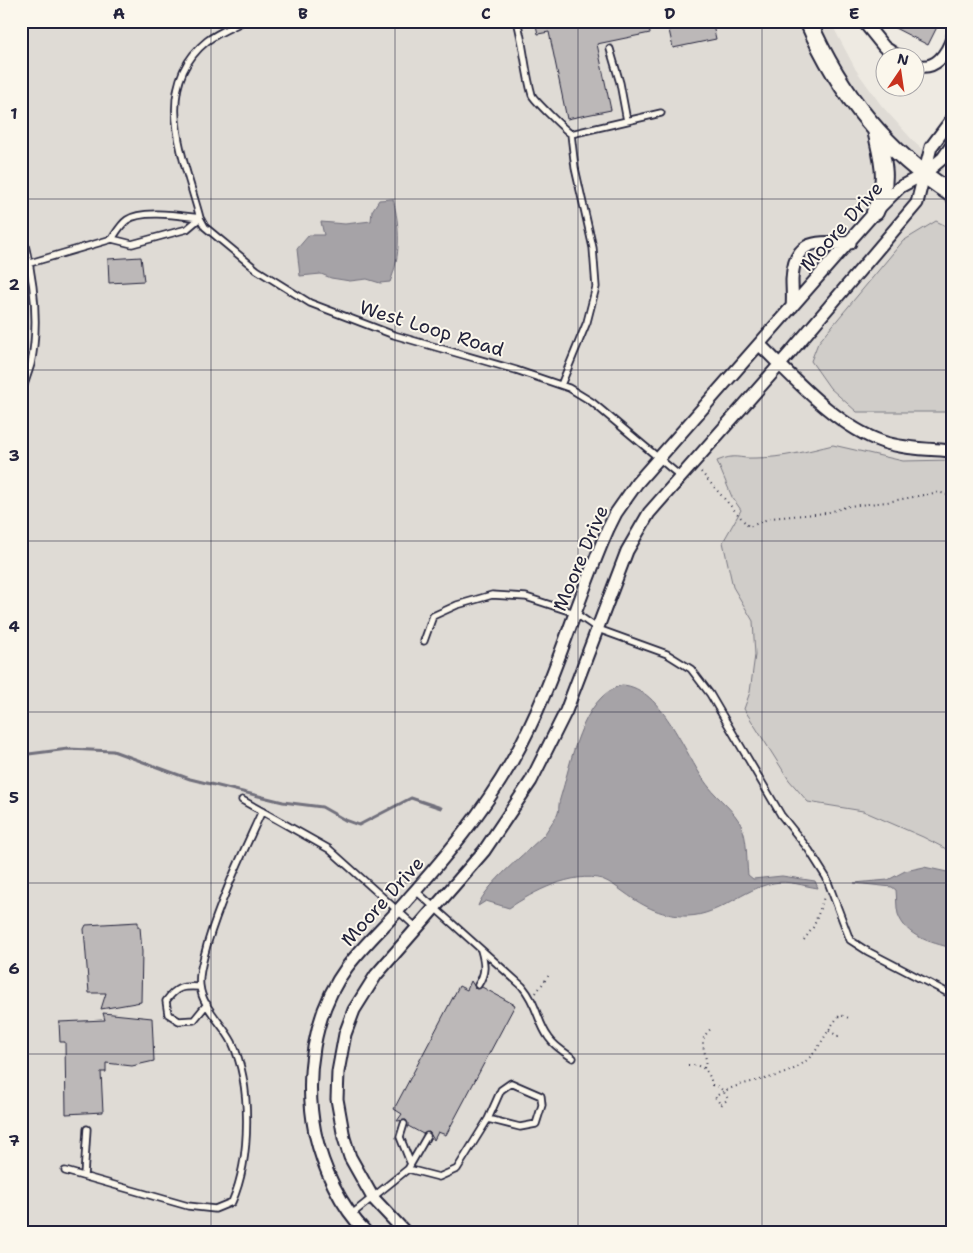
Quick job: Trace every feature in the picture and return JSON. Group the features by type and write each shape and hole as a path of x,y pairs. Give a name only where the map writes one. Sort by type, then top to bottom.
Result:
{"main road":[{"path":"808,21 821,50 846,92 876,130 924,174 952,194"},
{"path":"876,130 885,180 882,198 876,212"}],"street":[{"path":"863,21 887,48"},
{"path":"926,66 939,60 951,44"},
{"path":"405,1232 373,1198 350,1157 344,1138 338,1099 341,1052 345,1034 360,998 376,974 484,852 531,781 566,711 627,551 649,513 780,364 917,203 931,148 952,119"},
{"name":"Moore Drive","path":"366,1232 352,1214 329,1174 317,1141 310,1104 313,1053 328,1005 346,969 363,947 416,891 480,813 511,762 535,715 574,612 616,513 637,483 876,212 900,187 924,174 944,158 952,146"},
{"path":"792,308 793,268 798,252 811,244 850,243"},
{"path":"760,344 822,405 867,434 883,442 952,451"}],"lane":[{"path":"200,218 177,134 174,111 177,85 188,61 207,40 244,21"},
{"path":"517,21 533,97 548,111 562,129 571,134 661,113"},
{"path":"610,49 620,82 628,121"},
{"path":"561,385 587,322 596,287 593,248 575,168 571,134"},
{"path":"112,239 127,220 145,215 171,214 200,218"},
{"path":"30,263 112,239 132,244 187,229 200,218"},
{"name":"West Loop Road","path":"200,218 205,227 257,270 310,304 394,335 561,385 592,402 680,476"},
{"path":"21,230 30,263 35,318 31,364 21,394"},
{"path":"424,641 433,616 457,605 492,595 526,597 574,612 598,629 667,654 691,669 710,694 781,815 809,850 826,877 850,940 867,951 952,995"},
{"path":"242,800 328,849 399,910 416,928"},
{"path":"65,1172 188,1206 215,1209 232,1202 240,1184 247,1121 242,1072 232,1041 207,1004 200,987 201,968 217,910 262,811"},
{"path":"416,891 529,995 548,1036 555,1045 573,1058"},
{"path":"478,985 482,978 485,964 481,950"},
{"path":"200,987 186,986 174,991 166,1002 168,1014 179,1021 194,1020 207,1004"},
{"path":"409,1166 438,1177 457,1169 488,1119 501,1090 511,1082 541,1096 542,1105 536,1124 520,1127 488,1119"},
{"path":"404,1124 400,1137 409,1166"},
{"path":"84,1176 87,1129"},
{"path":"352,1214 409,1166 427,1136"}],"path":[{"path":"692,463 723,494 750,527 770,518 826,513 849,506 887,502 938,492 952,497"},
{"path":"804,940 816,921 826,893"},
{"path":"536,994 543,987 549,975"},
{"path":"688,1065 704,1068 711,1078 712,1085 723,1091 728,1099 721,1104 715,1097 723,1091 745,1082 775,1077 794,1069 815,1053 840,1015 849,1018"},
{"path":"704,1068 706,1060 702,1044 706,1033 712,1028"},
{"path":"829,1031 838,1036 840,1033"}],"shaded area":[{"path":"21,21 830,21 856,70 881,105 916,144 952,173 952,1232 21,1232"},
{"path":"393,199 398,230 398,251 390,282 380,283 367,279 350,281 331,278 321,274 300,276 297,249 309,235 324,235 321,222 345,224 371,221 372,211 379,200"},
{"path":"936,221 952,229 952,412 857,412 830,388 811,361 818,343 903,241"},
{"path":"833,445 903,461 952,460 952,852 863,811 808,802 789,780 744,709 750,692 755,655 753,621 733,587 723,542 741,510 732,497 717,461 733,457 765,458"},
{"path":"622,685 637,689 650,698 672,726 700,775 738,820 745,837 748,875 753,879 782,876 815,881 818,888 790,883 773,883 762,886 721,907 700,915 679,916 647,907 611,883 590,877 566,880 553,884 509,908 486,901 478,906 489,888 544,835 556,817 574,751 587,717 608,692"},
{"path":"924,867 952,873 952,948 920,937 907,928 898,914 896,890 892,887 854,883 888,880 905,871"}],"building":[{"path":"535,21 577,21 578,25 597,21 647,21 650,33 597,44 611,110 567,119 549,32 538,34"},
{"path":"667,21 712,21 716,39 673,48"},
{"path":"897,21 931,21 938,25 928,45 893,27"},
{"path":"141,257 144,281 109,283 108,259"},
{"path":"138,922 142,952 141,1002 101,1009 106,993 89,993 84,929 86,925"},
{"path":"471,981 476,989 482,987 515,1005 446,1135 438,1132 434,1140 429,1132 423,1134 408,1126 406,1120 397,1121 402,1114 394,1109 459,986 467,990"},
{"path":"103,1013 152,1018 154,1061 132,1066 106,1063 106,1072 101,1072 103,1112 66,1114 65,1042 60,1042 59,1022 105,1020"}],"waterway":[{"path":"21,755 68,749 113,751 190,779 283,802 322,807 345,820 359,825 411,798 441,808"}]}
